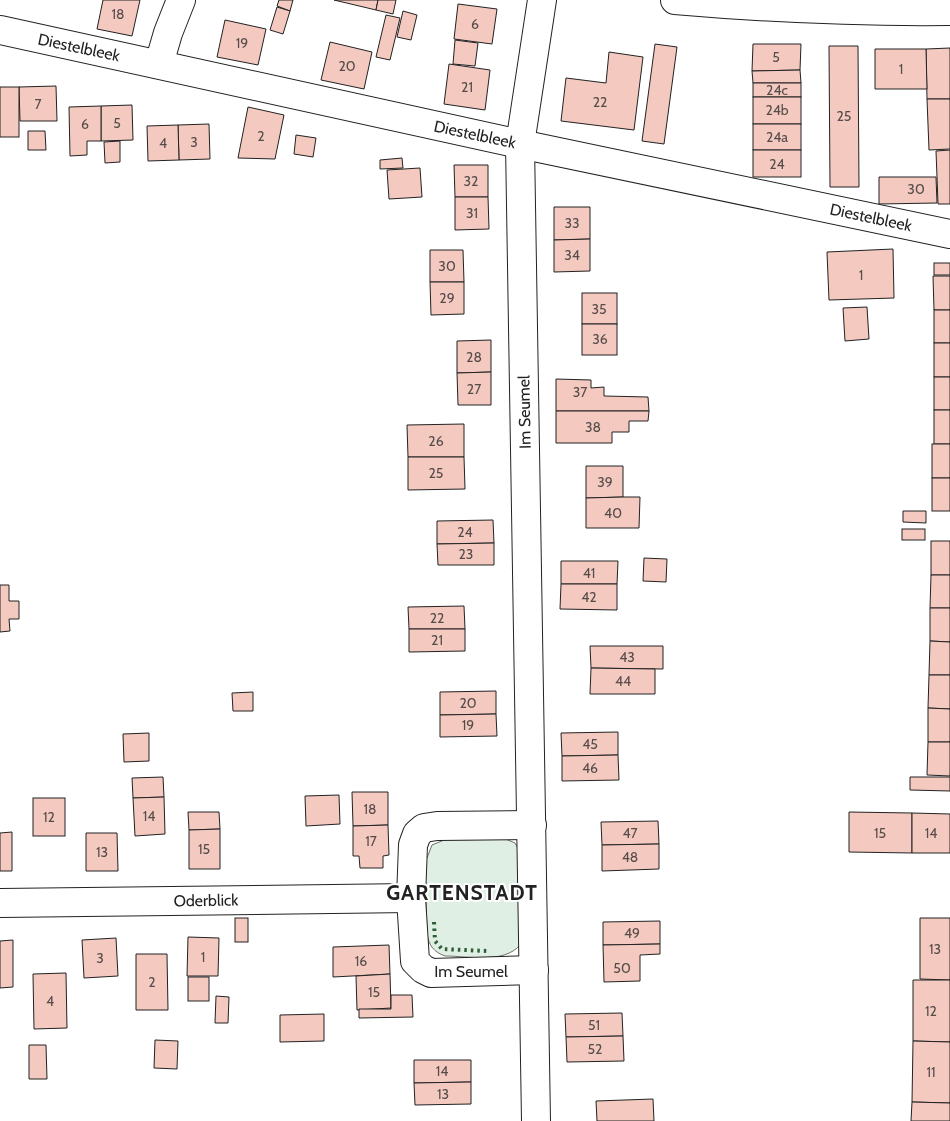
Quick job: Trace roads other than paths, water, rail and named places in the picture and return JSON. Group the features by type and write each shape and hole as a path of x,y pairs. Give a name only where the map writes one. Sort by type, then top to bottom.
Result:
{"street":[{"path":"160,64 168,33 181,0"},
{"name":"Im Seumel","path":"536,1121 520,144 542,0"},
{"path":"675,0 807,9 883,12 950,11"},
{"name":"Diestelbleek","path":"0,30 520,144 950,234"},
{"name":"Im Seumel","path":"532,825 436,826 424,828 417,834 414,845 411,898 415,961 423,969 431,973 534,970"},
{"name":"Oderblick","path":"0,903 411,898"}],"district":[{"name":"GARTENSTADT","path":"462,893"}]}
